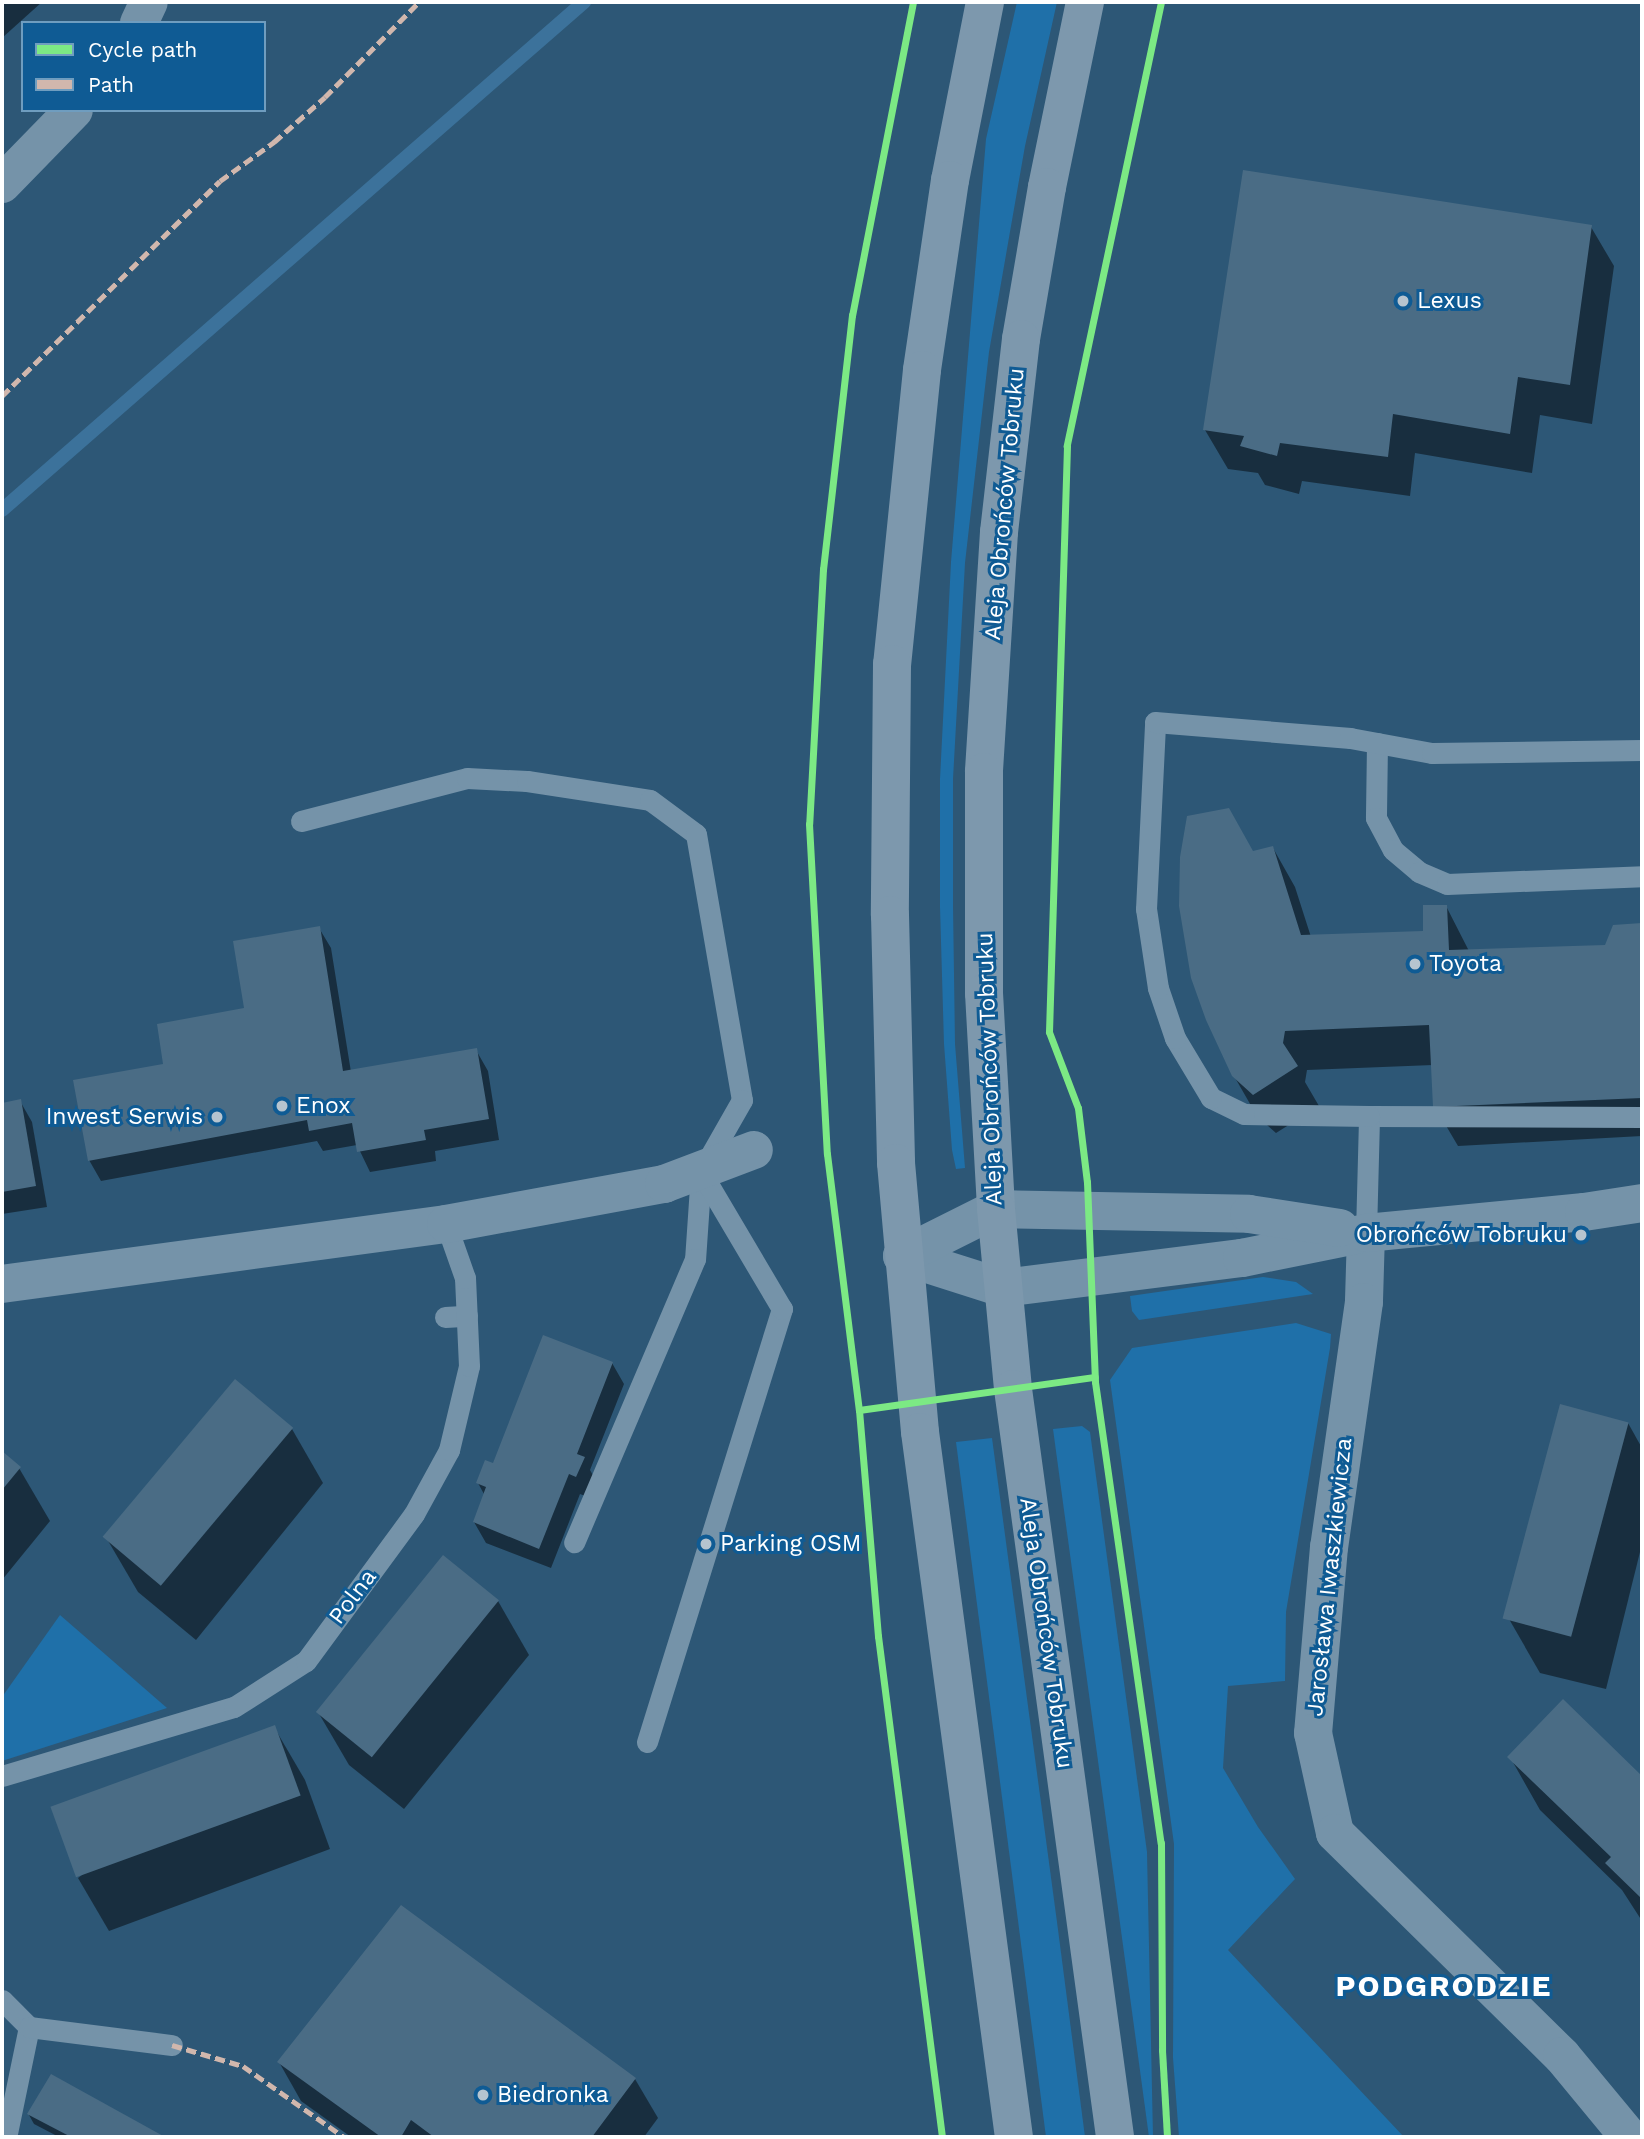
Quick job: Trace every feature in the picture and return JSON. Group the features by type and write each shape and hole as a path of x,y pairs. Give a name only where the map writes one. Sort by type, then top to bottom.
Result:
{"main road":[{"path":"985,2 950,180 924,356 892,664 890,915 896,1163 902,1256 928,1498 1014,2137"},
{"name":"Aleja Obrońców Tobruku","path":"1085,2 1046,187 1021,339 999,532 984,772 984,993 996,1209 1021,1451 1115,2137"}],"street":[{"path":"140,21 149,2"},
{"path":"2,184 72,112"},
{"path":"2,1284 446,1224 664,1184 754,1150"},
{"path":"902,1256 1003,1288 1242,1258 1366,1233 1584,1212 1642,1203"},
{"path":"902,1256 996,1209 1121,1209 1249,1214 1366,1233"},
{"name":"Jarosława Iwaszkiewicza","path":"1366,1233 1364,1302 1329,1547 1313,1733 1335,1833 1562,2056 1629,2137"},
{"path":"996,2137 1005,2064"}],"lane":[{"path":"1642,750 1432,754 1377,743 1155,722 1146,909 1158,988 1175,1038 1212,1098 1244,1114 1642,1116"},
{"path":"1377,743 1376,818 1393,850 1419,872 1447,884 1642,876"},
{"path":"302,821 467,778 527,780 650,800 696,834 742,1100 701,1172 695,1259 574,1542"},
{"path":"1366,1233 1369,1116"},
{"path":"647,1742 782,1308 701,1172"},
{"name":"Polna","path":"2,1776 234,1707 306,1661 414,1514 449,1450 469,1366 465,1278 446,1224"},
{"path":"445,1317 467,1316"},
{"path":"2,2000 29,2027 172,2045"},
{"path":"6,2135 29,2027"}],"shaded area":[{"path":"1017,2 1057,2 1025,146 989,352 965,563 953,779 953,905 955,1044 965,1168 956,1169 952,1150 944,1044 940,907 940,779 951,562 986,139"},
{"path":"1263,1277 1296,1282 1313,1294 1139,1320 1132,1311 1130,1296"},
{"path":"1296,1323 1331,1334 1286,1612 1285,1681 1228,1686 1223,1768 1258,1827 1295,1879 1228,1950 1404,2137 1179,2137 1173,2058 1174,1844 1110,1380 1132,1348"},
{"path":"1082,1426 1090,1432 1147,1852 1153,2137 1149,2137 1053,1429"},
{"path":"992,1438 1085,2137 1046,2137 956,1442"},
{"path":"60,1615 167,1708 2,1761 2,1697"}],"building":[{"name":"Lexus","path":"1243,170 1592,225 1570,385 1518,377 1510,434 1393,414 1388,457 1280,443 1277,456 1240,446 1244,436 1203,430"},
{"name":"Toyota","path":"1229,808 1253,851 1273,846 1301,935 1423,931 1423,905 1447,905 1449,950 1605,945 1613,925 1642,923 1642,1098 1433,1107 1429,1025 1285,1031 1283,1043 1298,1066 1253,1095 1232,1076 1206,1020 1191,978 1179,906 1180,857 1187,816"},
{"path":"320,926 343,1071 477,1048 489,1119 424,1130 426,1140 357,1152 352,1123 309,1131 307,1120 88,1161 73,1080 163,1064 157,1024 244,1008 233,941"},
{"path":"21,1099 36,1186 2,1192 2,1103"},
{"path":"543,1335 613,1362 577,1454 585,1457 576,1477 569,1474 539,1549 473,1522 486,1487 476,1483 485,1460 493,1463"},
{"path":"235,1379 293,1428 161,1586 103,1537"},
{"path":"1560,1404 1629,1422 1571,1637 1503,1618"},
{"path":"2,1451 21,1467 2,1490"},
{"path":"443,1555 499,1600 372,1757 316,1712"},
{"path":"1563,1699 1642,1776 1642,1899 1605,1863 1611,1857 1507,1757"},
{"path":"275,1725 301,1795 76,1877 50,1807"},
{"path":"401,1905 636,2078 592,2137 434,2137 411,2120 401,2137 381,2137 277,2062"},
{"path":"51,2074 165,2137 71,2137 27,2114"}],"waterway":[{"path":"2,510 584,2"}],"marked path":[{"path":"2,396 220,181 274,142 325,97 419,2"},
{"path":"172,2045 243,2066 344,2137"}],"cycle path":[{"path":"913,2 852,315 823,569 809,824 827,1154 859,1410 878,1636 942,2137"},
{"path":"1161,2 1067,446 1049,1032 1078,1108 1087,1182 1095,1382 1161,1843 1162,2050 1167,2137"},
{"path":"859,1410 1095,1377"}],"place":[{"name":"Lexus","path":"1403,301"},
{"name":"Toyota","path":"1415,964"},
{"name":"Enox","path":"282,1106"},
{"name":"Inwest Serwis","path":"217,1117"},
{"name":"Obrońców Tobruku","path":"1581,1235"},
{"name":"Parking OSM","path":"706,1544"},
{"name":"Biedronka","path":"483,2095"}],"district":[{"name":"PODGRODZIE","path":"1444,1986"}]}
